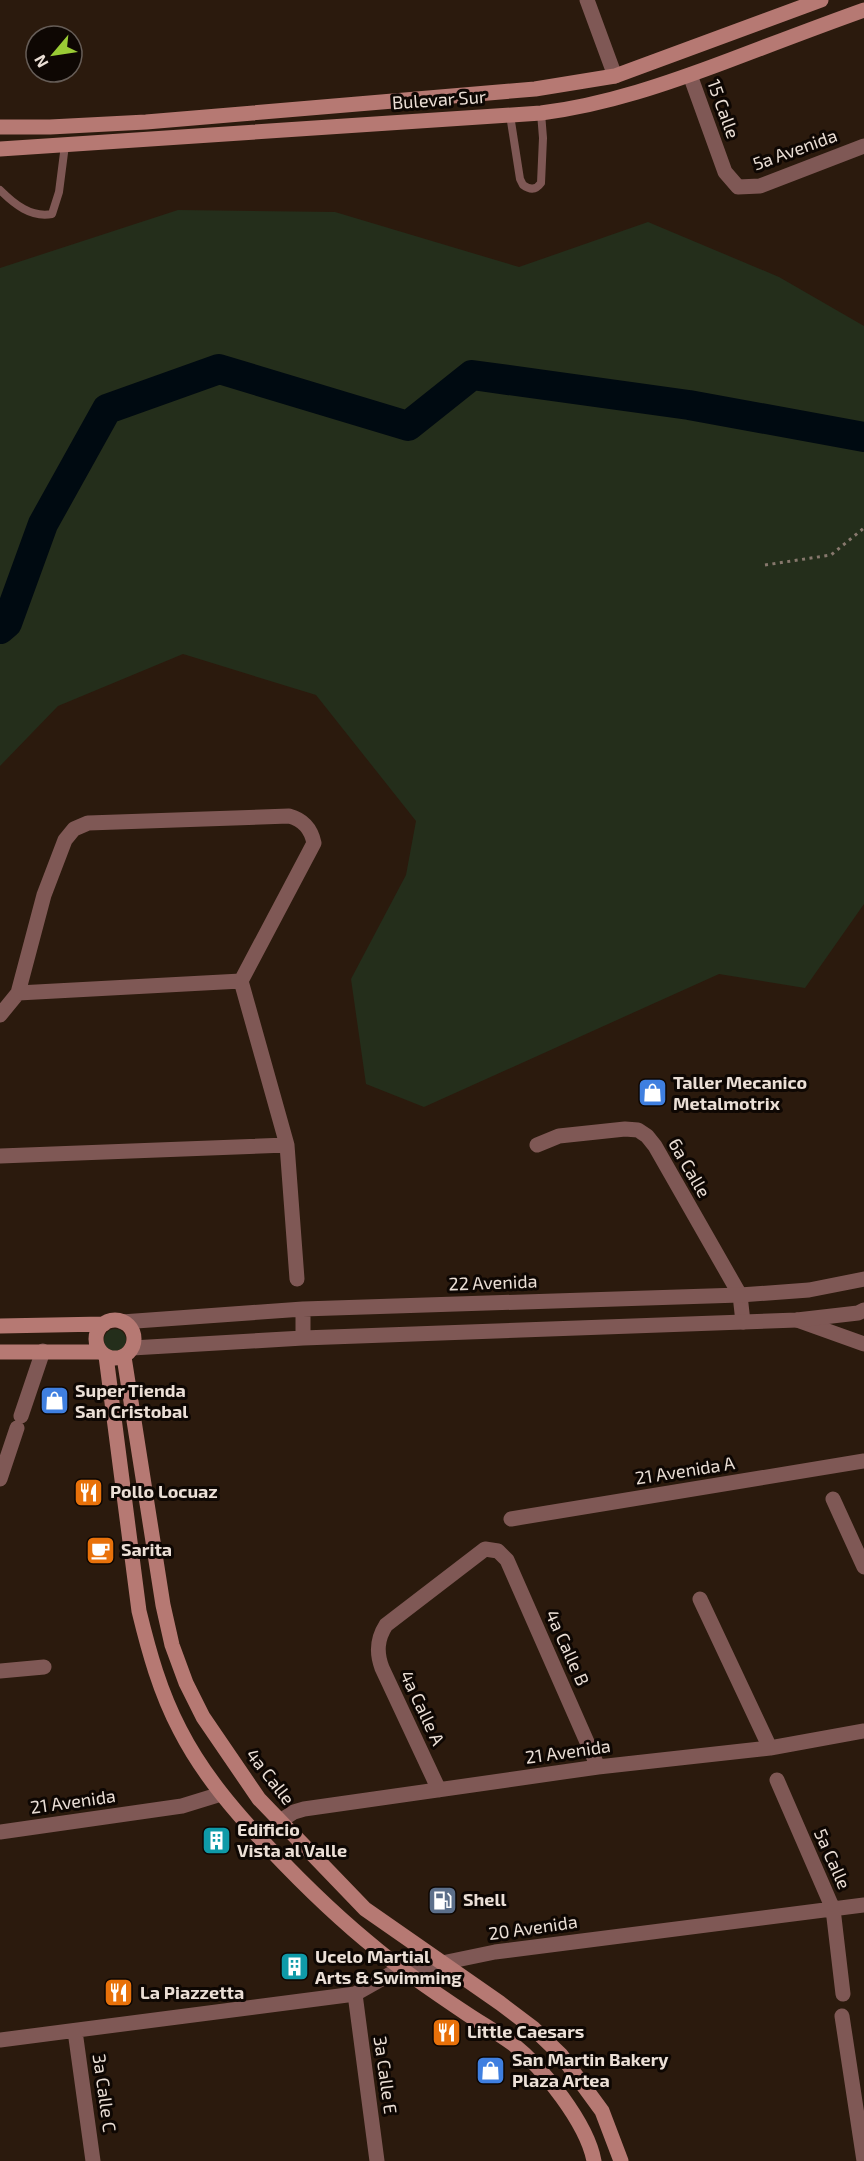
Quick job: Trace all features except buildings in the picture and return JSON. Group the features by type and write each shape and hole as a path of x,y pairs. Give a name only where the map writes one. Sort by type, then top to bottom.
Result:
{"main road":[{"name":"Bulevar Sur","path":"0,127 50,127 170,120 535,89 615,76 821,0"},
{"name":"Bulevar Sur","path":"0,149 541,113 586,106 690,75 864,10"},
{"path":"0,1326 104,1324 110,1321 128,1325 134,1336 128,1352 112,1358 103,1354 43,1351 0,1352"},
{"path":"104,1324 97,1334 98,1346 103,1354 139,1611 162,1692 180,1731 221,1794 248,1826 315,1895 401,1968 514,2045 566,2101 583,2129 594,2161"},
{"name":"4a Calle","path":"128,1352 164,1605 172,1645 186,1683 204,1717 246,1783 365,1909 500,2003 533,2028 561,2055 602,2110 621,2161"}],"street":[{"path":"587,0 615,76"},
{"name":"15 Calle","path":"690,75 725,172 738,187"},
{"name":"5a Avenida","path":"738,187 760,186 864,146"},
{"path":"0,1015 18,993 44,895 65,840 75,829 88,823 289,816 296,818 310,831 314,843 241,981 287,1145 297,1279"},
{"path":"18,993 241,981"},
{"name":"6a Calle","path":"537,1145 559,1136 625,1129 638,1130 647,1136 655,1146 740,1295 743,1322"},
{"path":"0,1156 287,1145"},
{"name":"22 Avenida","path":"122,1322 303,1309 740,1295 810,1290 864,1279"},
{"path":"303,1309 303,1338"},
{"path":"128,1352 303,1338 797,1320 858,1313 864,1310"},
{"path":"797,1320 864,1344"},
{"path":"0,1479 43,1351"},
{"name":"21 Avenida A","path":"511,1520 864,1461"},
{"path":"833,1499 864,1567"},
{"name":"4a Calle A","path":"439,1790 382,1668 377,1650 378,1641 386,1625 477,1553 485,1549 494,1550"},
{"name":"4a Calle B","path":"494,1550 502,1553 507,1560 598,1767"},
{"path":"700,1599 770,1748"},
{"path":"0,1671 44,1667"},
{"name":"21 Avenida","path":"280,1821 304,1809 598,1767 770,1748 864,1731"},
{"name":"5a Calle","path":"777,1780 833,1909 843,1994"},
{"name":"21 Avenida","path":"0,1832 183,1806 221,1794"},
{"name":"20 Avenida","path":"0,2040 355,1995 401,1968 442,1963 495,1952 864,1905"},
{"name":"3a Calle E","path":"355,1995 377,2161"},
{"path":"842,2016 864,2161"},
{"name":"3a Calle C","path":"75,2031 93,2161"}],"lane":[{"path":"510,115 520,179 523,185 532,189 541,183 543,138 541,113"},
{"path":"0,190 15,205 30,212 52,214 59,192 65,145"}],"path":[{"path":"765,565 831,555 864,528"}],"green space":[{"path":"178,210 335,212 519,267 648,222 779,277 864,326 864,904 805,988 719,974 424,1107 366,1084 351,979 406,875 416,821 316,695 183,654 58,706 0,766 0,268"},
{"path":"111,1329 119,1329 126,1336 126,1344 119,1351 111,1351 104,1344 104,1336"}],"waterway":[{"path":"0,629 7,623 43,524 107,409 219,369 408,426 472,375 689,405 864,437"}],"place":[{"name":"Taller Mecanico Metalmotrix","path":"652,1093"},
{"name":"Super Tienda San Cristobal","path":"54,1401"},
{"name":"Pollo Locuaz","path":"89,1492"},
{"name":"Sarita","path":"100,1550"},
{"name":"Edificio Vista al Valle","path":"216,1840"},
{"name":"Shell","path":"442,1900"},
{"name":"Ucelo Martial Arts & Swimming","path":"294,1967"},
{"name":"La Piazzetta","path":"119,1993"},
{"name":"Little Caesars","path":"446,2032"},
{"name":"San Martin Bakery Plaza Artea","path":"491,2070"}]}
